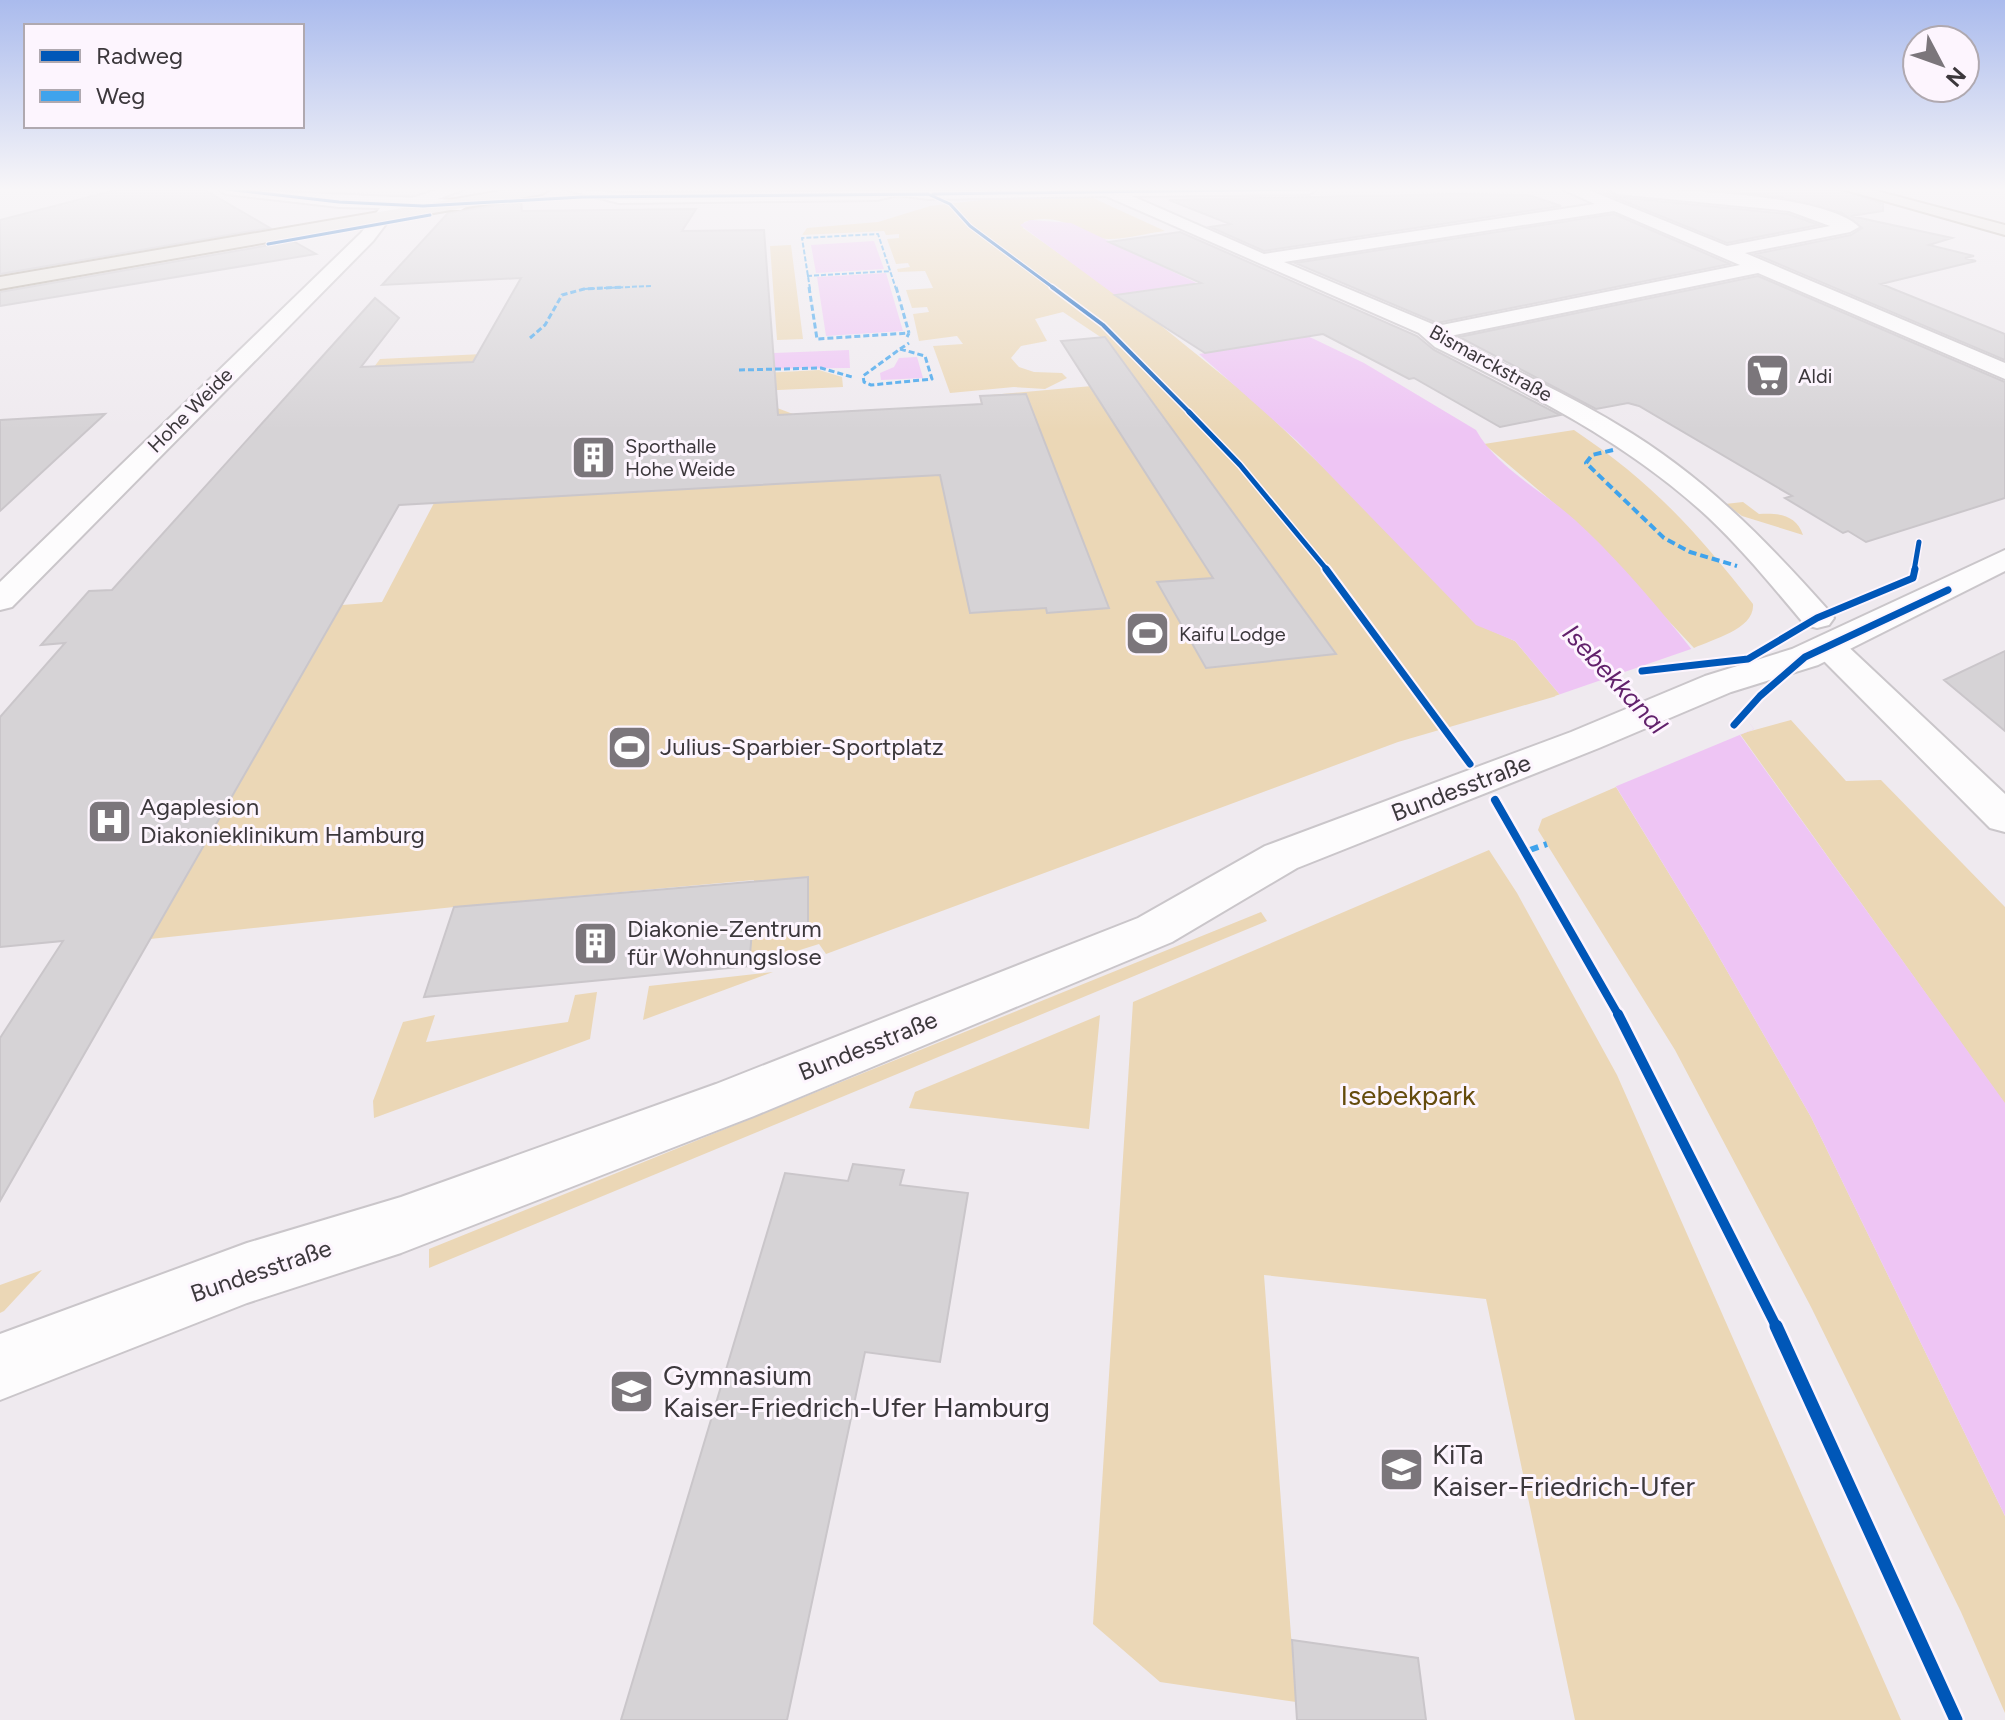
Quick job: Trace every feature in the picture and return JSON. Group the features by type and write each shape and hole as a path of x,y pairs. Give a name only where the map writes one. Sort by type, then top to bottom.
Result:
{"main road":[{"path":"0,283 80,269"}],"street":[{"name":"Hohe Weide","path":"2,595 334,269"},
{"name":"Bismarckstraße","path":"1289,269 1433,333 1443,342 1574,409 1659,462 1733,525 1822,632 2005,818"},
{"path":"1433,333 1749,269"},
{"path":"1765,269 2005,372"},
{"path":"1822,632 1907,580 2005,552"},
{"path":"1822,632 2005,559"},
{"name":"Bundesstraße","path":"0,1367 247,1273 401,1225 735,1100 1155,930 1281,857 1529,762 1718,684 1748,659 1822,632"}],"green space":[{"path":"772,269 794,269 803,339 777,340"},
{"path":"897,269 1081,269 1159,324 1253,400 1353,496 1476,624 1515,641 1560,695 1398,742 826,954 819,944 749,966 754,880 150,939 342,605 382,602 434,503 764,403 793,414 981,404 980,396 1137,382 1102,338 1063,312 1035,319 1047,341 1021,346 1011,358 1019,367 1034,372 1062,373 1067,378 1045,389 1014,387 950,393 933,346 963,344 957,336 919,341 913,314 929,312 927,307 912,308 906,290 933,288 925,271 898,272"},
{"path":"503,353 500,375 374,367 380,359"},
{"path":"819,370 842,377 843,387 759,391 764,373"},
{"path":"1574,430 1650,489 1711,553 1753,604 1752,613 1740,627 1694,648 1575,521 1484,444"},
{"path":"1743,502 1759,514 1791,519 1803,535 1742,516 1725,504"},
{"path":"1791,720 1846,781 1881,780 2005,907 2005,1104 1740,734"},
{"path":"1616,787 1703,929 1811,1117 2005,1516 2005,1713 1961,1612 1811,1307 1675,1050 1538,830 1542,819"},
{"name":"Isebekpark","path":"1489,850 1517,893 1617,1075 1901,1720 1575,1720 1486,1299 1264,1275 1296,1702 1160,1682 1093,1624 1133,1002"},
{"path":"1261,912 1267,921 429,1268 429,1249"},
{"path":"773,972 643,1020 649,986"},
{"path":"597,992 590,1039 374,1118 373,1101 403,1022 435,1015 426,1042 568,1022 575,995"},
{"path":"1100,1015 1089,1129 909,1108 915,1092"},
{"path":"42,1270 4,1311 0,1313 0,1285"}],"water":[{"path":"815,269 879,269 816,273"},
{"name":"Isebekkanal","path":"1080,269 1168,269 1364,363 1476,430 1496,456 1575,520 1624,569 1754,729 1740,735 2005,1103 2005,1516 1811,1117 1703,929 1560,695 1515,641 1476,625 1297,441 1199,354 1234,348 1142,292 1115,295"},
{"path":"886,273 903,331 826,336 817,277"},
{"path":"849,350 850,368 748,369 750,354"},
{"path":"917,357 923,378 881,380 880,373 894,367 899,358"}],"pier":[{"path":"1694,648 1754,729 1612,788 1555,696"}],"building":[{"path":"0,269 28,269 0,274"},
{"path":"131,269 223,269 0,306 0,292"},
{"path":"396,269 767,269 778,415 982,404 980,396 1026,394 1109,608 1047,613 1046,608 970,613 940,475 399,505 0,1201 0,1038 63,941 0,947 0,717 65,643 41,645 89,591 112,590 375,298 399,318 361,367 473,362 521,278 382,285"},
{"path":"1170,269 1265,269 1417,336 1434,350 1560,415 1500,427 1414,378 1409,379 1323,334 1205,353 1115,295 1201,283"},
{"path":"1310,269 1704,269 1437,323"},
{"path":"1791,269 1942,269 1881,284 2005,334 2005,360"},
{"path":"1758,276 2005,382 2005,498 1866,542 1848,531 1843,533 1785,498 1792,496 1639,406 1628,403 1596,409 1459,337"},
{"path":"1105,337 1336,654 1206,668 1157,582 1213,578 1061,341"},
{"path":"105,414 0,511 0,420"},
{"path":"2005,651 2005,731 1944,680"},
{"name":"Diakonie-Zentrum für Wohnungslose","path":"808,877 808,925 752,931 749,966 424,997 454,907"},
{"path":"853,1164 904,1170 900,1185 968,1193 940,1362 865,1352 787,1720 621,1720 785,1173 848,1181"},
{"path":"1292,1640 1418,1658 1426,1720 1297,1720"}],"marked path":[{"path":"807,269 817,339 909,333"},
{"path":"890,269 909,333"},
{"path":"807,276 891,271"},
{"path":"530,338 545,325 562,295 584,289 651,286"},
{"path":"907,337 909,333"},
{"path":"900,349 925,356 932,379 871,385 864,382 863,376 909,343"},
{"path":"739,370 821,368 852,377"},
{"path":"1613,450 1592,455 1586,463 1664,538 1690,552 1737,566"},
{"path":"1527,851 1547,844"}],"cycle path":[{"path":"1028,269 1103,325 1240,465 1332,576 1470,764"},
{"path":"1642,671 1748,659 1817,618 1913,578 1919,542"},
{"path":"1734,725 1760,696 1805,657 1948,590"},
{"path":"1495,800 1578,941 1693,1158 1861,1505 1956,1720"}],"place":[{"name":"Aldi","path":"1767,376"},
{"name":"Sporthalle Hohe Weide","path":"594,458"},
{"name":"Kaifu Lodge","path":"1148,634"},
{"name":"Julius-Sparbier-Sportplatz","path":"629,747"},
{"name":"Agaplesion Diakonieklinikum Hamburg","path":"109,821"},
{"name":"Diakonie-Zentrum für Wohnungslose","path":"596,943"},
{"name":"Gymnasium Kaiser-Friedrich-Ufer Hamburg","path":"632,1391"},
{"name":"KiTa Kaiser-Friedrich-Ufer","path":"1401,1470"}]}
